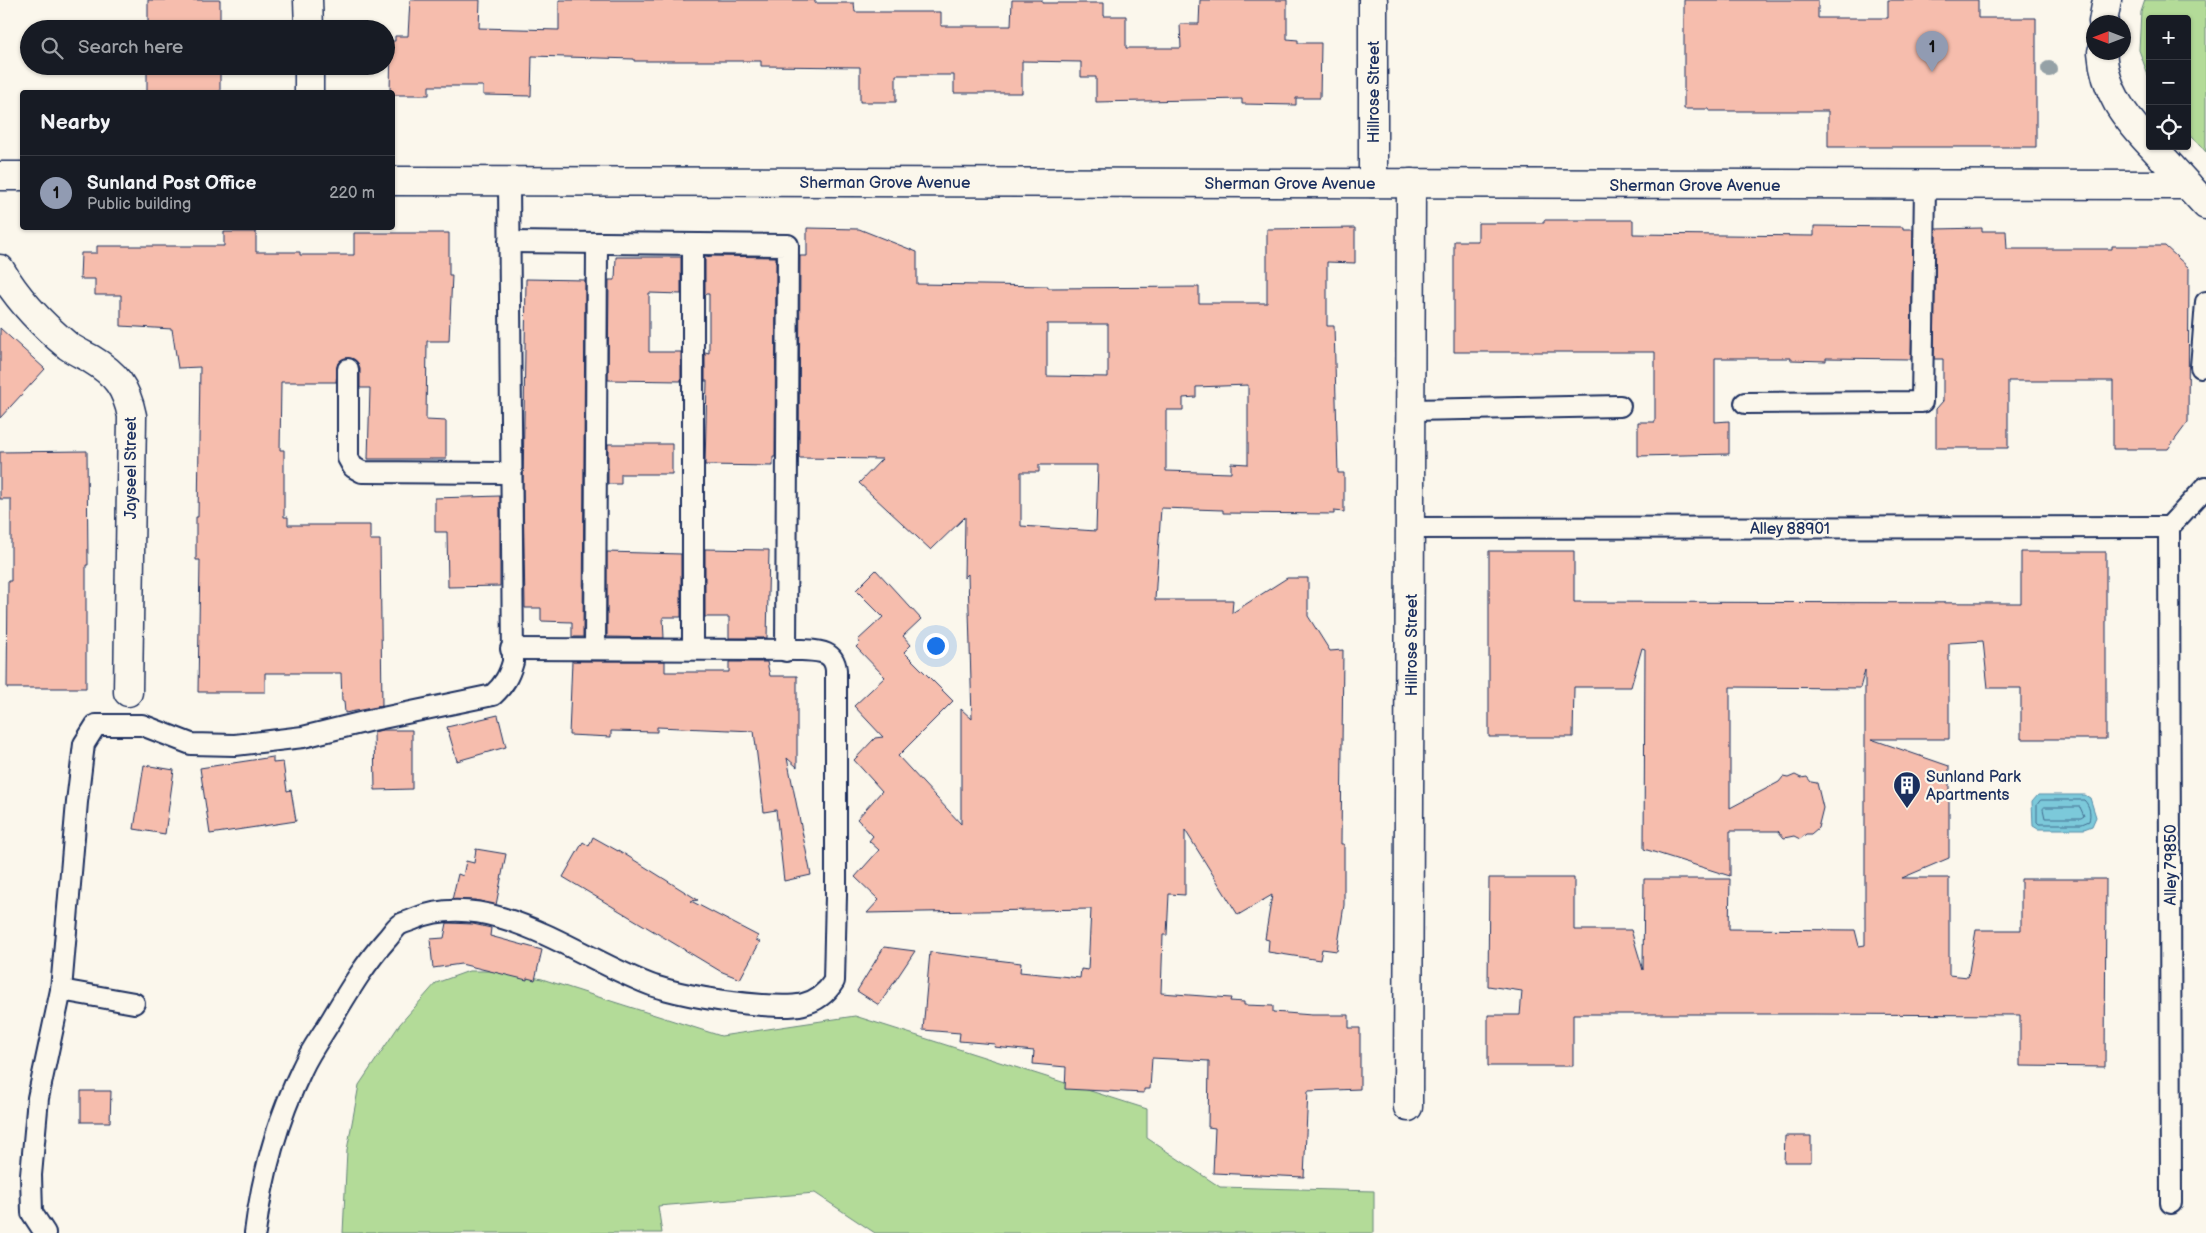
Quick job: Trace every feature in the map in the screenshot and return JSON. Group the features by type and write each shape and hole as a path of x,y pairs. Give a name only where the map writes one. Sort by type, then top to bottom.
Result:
{"street":[{"path":"308,0 309,20"},
{"name":"Hillrose Street","path":"1373,0 1373,183"},
{"path":"2105,15 2108,0"},
{"path":"2104,60 2110,89 2126,119 2146,140"},
{"path":"309,75 309,90"},
{"path":"2156,150 2206,206"},
{"path":"0,176 20,176"},
{"name":"Sherman Grove Avenue","path":"395,181 2188,185"},
{"name":"Hillrose Street","path":"1408,1107 1411,184"},
{"name":"Jayseel Street","path":"0,269 12,289 37,319 70,347 93,360 114,376 123,387 129,400 132,416 128,692"}],"lane":[{"path":"45,1233 32,1213 31,1175 38,1098 61,990 84,744 96,726 142,725 191,744 234,745 303,737 368,721 493,695 503,686 510,675 513,662 511,648 509,181"},
{"path":"1745,403 1922,402 1924,185"},
{"path":"509,242 788,245 786,651"},
{"path":"595,650 597,243"},
{"path":"693,244 693,648"},
{"path":"2202,367 2206,302"},
{"path":"348,369 348,458 357,470 362,472 510,473"},
{"path":"1411,410 1620,406"},
{"path":"2169,527 2206,487"},
{"name":"Alley 88901","path":"1411,528 2169,527"},
{"name":"Alley 79850","path":"2169,527 2170,1203"},
{"path":"255,1233 266,1168 279,1124 302,1068 363,966 399,925 432,912 470,911 509,921 568,944 599,962 654,986 720,1001 784,1006 806,1004 827,992 834,982 836,956 835,665 830,656 821,651 693,648 595,650 511,648"},
{"path":"61,990 134,1003"}],"green space":[{"path":"2145,0 2206,0 2206,152 2191,135 2191,15 2146,15 2146,70 2139,50 2141,12"},
{"path":"469,971 506,971 542,979 721,1036 855,1016 1147,1109 1147,1138 1220,1187 1374,1191 1374,1233 875,1233 815,1193 658,1206 662,1233 343,1233 347,1150 359,1085 400,1024 436,983"}],"water":[{"path":"2038,795 2085,795 2090,798 2096,817 2092,826 2084,829 2038,829 2033,826 2032,802"}],"building":[{"path":"148,0 220,0 220,20 148,20"},
{"path":"410,0 480,0 479,28 559,30 559,0 815,0 815,3 854,3 855,12 941,12 941,26 1011,26 1012,0 1042,0 1042,3 1104,3 1104,16 1126,16 1126,48 1181,48 1180,24 1199,24 1200,0 1287,0 1287,39 1298,40 1298,43 1321,43 1320,98 1296,98 1296,105 1242,104 1242,99 1096,102 1096,77 1081,77 1081,62 1022,61 1022,93 954,93 954,75 896,75 896,102 860,102 860,67 761,66 761,61 634,61 634,59 532,56 531,96 483,95 483,86 429,86 429,95 395,95 395,90 390,90 390,75 395,75 395,36 408,36"},
{"path":"1684,0 1818,0 1818,18 1888,18 1888,0 1978,0 1978,18 2036,18 2036,147 1828,147 1828,111 1709,111 1709,109 1684,109"},
{"path":"147,75 220,75 220,90 147,90"},
{"path":"1544,220 1633,220 1633,234 1814,236 1814,226 1903,227 1903,229 1913,229 1911,359 1826,358 1826,361 1791,360 1791,358 1715,358 1715,422 1729,421 1729,454 1638,456 1638,422 1655,422 1655,352 1454,352 1454,241 1478,241 1478,223 1544,223"},
{"path":"807,228 859,229 917,252 917,284 1048,286 1048,288 1199,287 1199,303 1267,303 1267,229 1355,228 1355,263 1327,262 1327,326 1334,326 1338,473 1344,473 1344,512 1334,511 1334,514 1223,513 1223,510 1161,508 1155,600 1233,600 1232,613 1287,578 1308,578 1308,616 1330,651 1343,650 1341,844 1344,844 1344,905 1337,951 1322,949 1320,960 1268,952 1269,940 1265,939 1272,895 1238,915 1185,830 1185,895 1169,894 1167,935 1163,935 1161,993 1231,998 1230,1001 1244,1002 1244,1005 1273,1006 1273,1012 1349,1015 1349,1028 1360,1028 1360,1089 1308,1091 1304,1177 1213,1173 1215,1128 1208,1127 1209,1061 1152,1058 1150,1089 1144,1089 1144,1093 1065,1089 1066,1067 1033,1064 1034,1051 994,1047 995,1044 959,1041 960,1033 923,1030 930,952 1021,963 1020,972 1080,978 1081,969 1088,970 1091,909 867,913 879,900 855,877 879,850 869,841 873,836 857,819 882,791 854,760 875,738 883,737 854,706 885,677 856,647 860,643 858,640 883,617 856,590 876,570 921,619 903,636 911,645 904,652 953,701 898,756 961,824 961,709 972,719 968,574 964,578 965,517 931,550 859,483 882,459 799,458 800,256 807,256","holes":["1047,324 1108,324 1108,377 1047,376","1248,385 1248,464 1231,463 1231,473 1166,471 1166,410 1183,410 1183,398 1196,397 1196,387","1039,465 1098,465 1096,531 1021,526 1021,472 1039,472"]},
{"path":"1982,228 1982,231 2006,231 2007,249 2112,249 2112,246 2165,246 2189,268 2188,422 2168,449 2113,449 2113,381 2008,381 2008,448 1936,448 1936,409 1943,401 1943,359 1934,359 1936,229"},
{"path":"224,232 256,232 256,252 300,252 300,255 354,255 354,233 449,233 449,275 452,275 449,341 427,341 426,420 446,421 446,459 368,459 370,388 360,388 360,369 358,363 353,359 343,359 338,363 336,382 281,382 280,450 284,450 284,517 288,517 288,525 370,525 370,540 380,540 382,706 345,713 344,701 342,701 341,673 265,673 265,692 198,692 200,560 196,560 196,517 198,517 200,367 178,368 172,329 121,326 121,295 95,295 95,279 80,279 81,253 97,253 97,246 224,246"},
{"path":"616,257 681,257 681,294 649,293 649,352 681,352 681,381 608,380 609,280 615,280"},
{"path":"705,257 776,257 775,457 773,457 773,466 705,465 707,381 705,381 705,352 709,353 709,294 705,294"},
{"path":"526,279 585,280 583,637 572,637 572,622 541,621 541,608 525,608 523,486"},
{"path":"0,328 45,369 0,418"},
{"path":"608,444 672,444 672,474 621,474 621,484 608,484"},
{"path":"87,451 86,688 7,688 8,581 11,581 11,499 0,499 0,452"},
{"path":"500,496 500,586 448,587 447,532 435,532 435,498"},
{"path":"705,549 769,550 767,638 729,638 729,617 705,617"},
{"path":"1489,551 1574,551 1574,602 2021,603 2021,552 2106,552 2106,739 2021,739 2021,688 1988,688 1983,641 1949,643 1949,739 1871,739 1949,766 1949,858 1902,878 1949,878 1949,975 1968,977 1976,930 2021,930 2021,879 2106,879 2105,1067 2020,1066 2020,1015 1814,1014 1573,1014 1573,1066 1488,1066 1488,1015 1520,1015 1522,991 1488,986 1489,878 1574,878 1574,930 1631,930 1643,970 1644,879 1730,879 1729,929 1855,930 1859,946 1865,945 1865,670 1860,688 1730,687 1730,808 1779,782 1783,777 1788,778 1795,775 1801,778 1807,777 1811,782 1817,783 1823,808 1818,828 1811,834 1806,834 1800,839 1794,836 1784,838 1778,831 1730,831 1730,876 1644,849 1645,649 1642,648 1631,687 1574,687 1573,737 1489,737"},
{"path":"607,552 681,554 681,617 663,617 664,638 607,637"},
{"path":"572,661 665,661 665,672 729,672 729,662 767,662 770,676 797,676 797,767 787,758 811,875 784,881 776,810 764,812 754,731 657,727 657,732 611,731 611,737 569,735"},
{"path":"498,715 506,747 457,761 447,727"},
{"path":"382,730 412,730 412,789 375,790 374,732"},
{"path":"273,757 273,763 283,762 287,791 291,790 296,821 210,834 200,768"},
{"path":"144,765 174,770 165,834 134,829"},
{"path":"593,837 618,850 698,900 691,901 758,936 756,940 760,942 740,979 720,971 563,877 583,842 589,846"},
{"path":"476,849 506,854 496,905 475,900 452,900 458,874 463,876 466,861 474,863"},
{"path":"447,923 473,924 491,928 490,936 542,950 535,980 527,978 527,980 461,964 433,968 430,939 444,938"},
{"path":"884,947 915,951 879,1005 857,991"},
{"path":"81,1091 111,1091 110,1122 81,1122"},
{"path":"1785,1136 1811,1136 1811,1162 1784,1162"}],"place":[{"name":"Sunland Post Office","path":"1932,72"},
{"name":"Sunland Park Apartments","path":"1907,809"}]}
